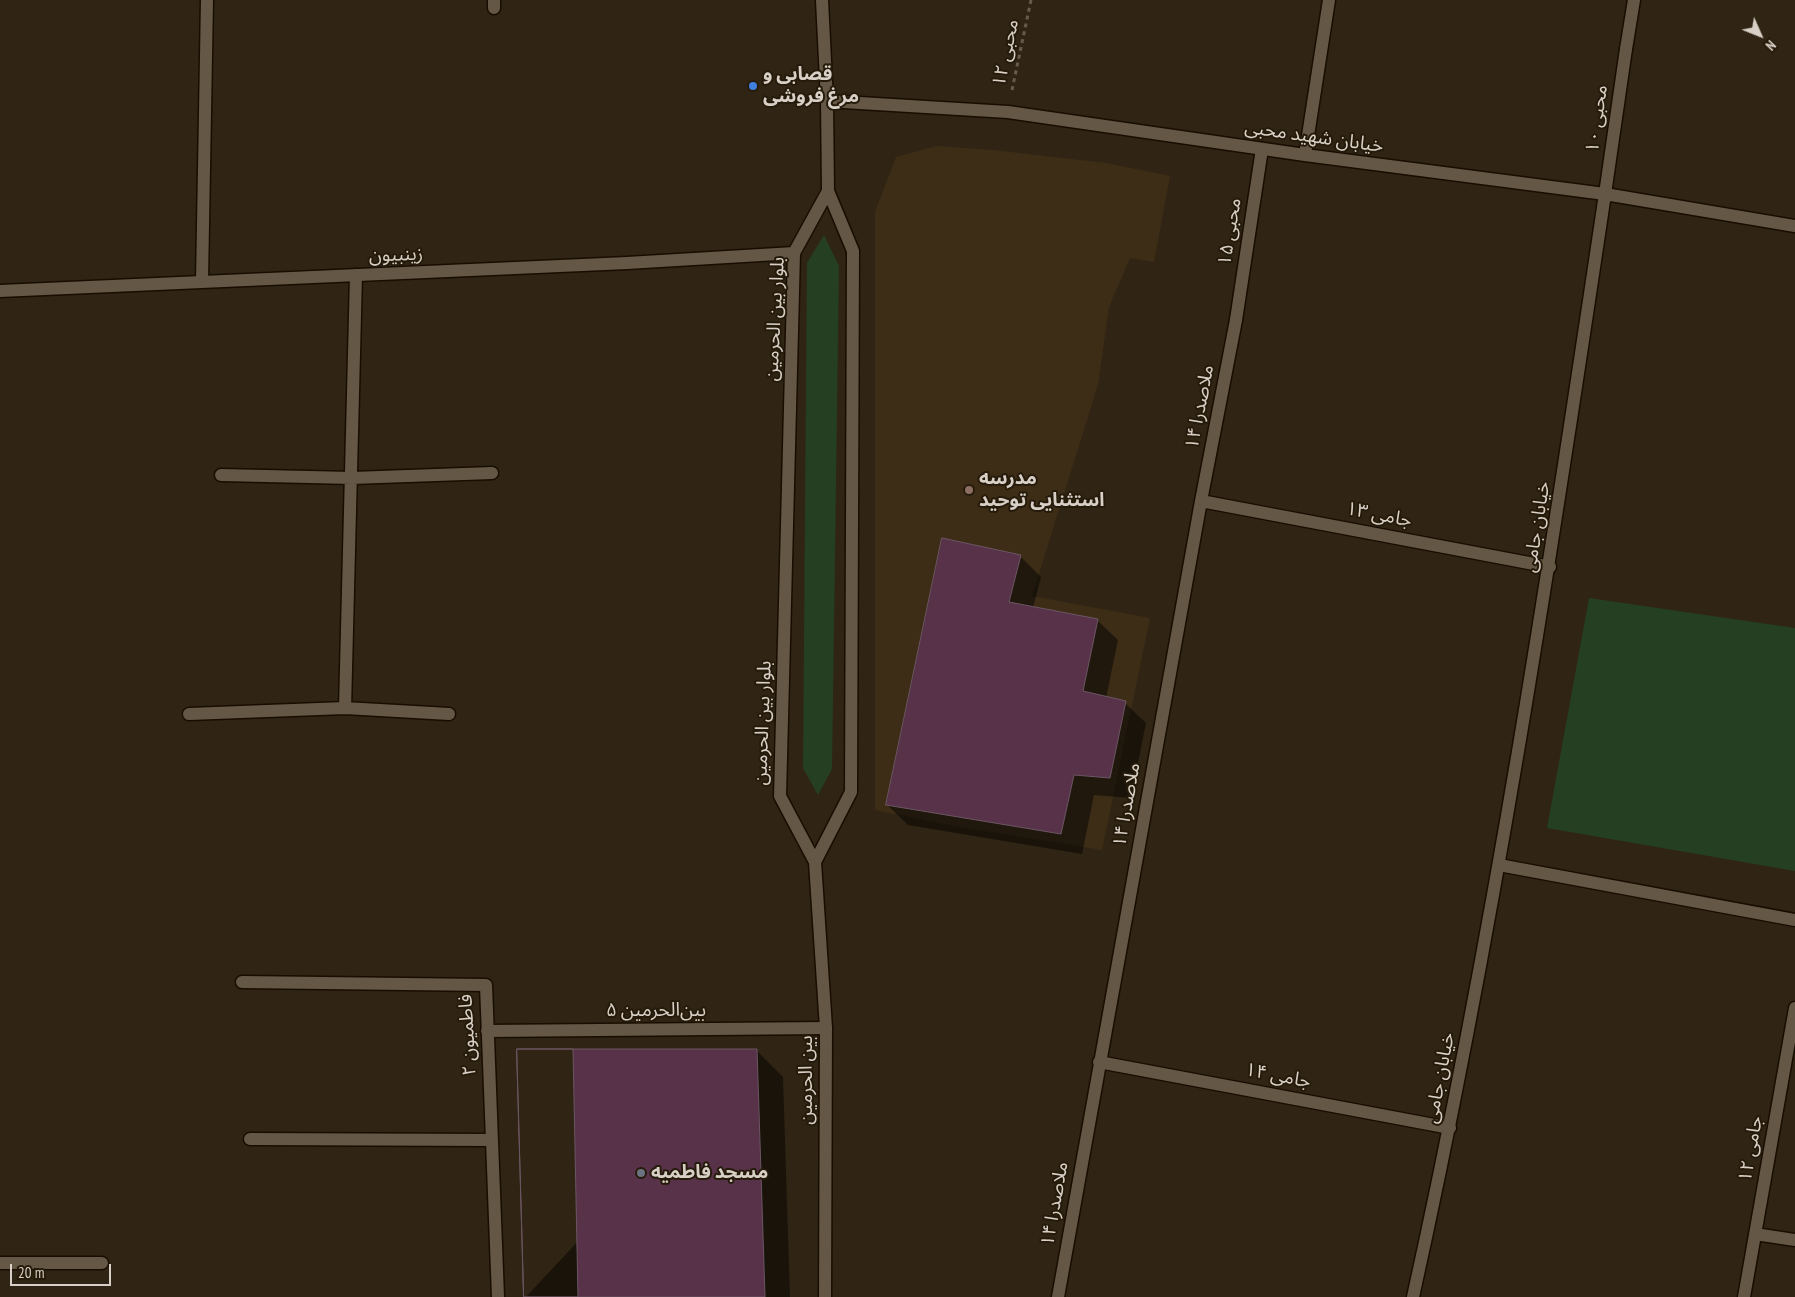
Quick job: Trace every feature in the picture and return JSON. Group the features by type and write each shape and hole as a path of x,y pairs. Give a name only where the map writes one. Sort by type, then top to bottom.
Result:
{"street":[{"path":"202,282 207,0"},
{"path":"815,862 851,792 853,251 828,191 827,101 822,0"},
{"path":"1305,155 1329,0"},
{"name":"محبی ۱۰","path":"1605,194 1634,0"},
{"name":"خیابان شهید محبی","path":"827,101 1008,112 1305,155 1605,194 1795,226"},
{"name":"محبی ۱۵","path":"1236,320 1262,149"},
{"name":"بلوار بین الحرمین","path":"815,862 780,796 794,253 828,191"},
{"name":"خیابان جامی","path":"1413,1297 1450,1128 1499,865 1550,567 1605,194"},
{"name":"زینبیون","path":"0,291 794,253"},
{"path":"344,708 352,478 356,275"},
{"name":"ملاصدرا ۱۴","path":"1058,1297 1201,501 1236,320"},
{"path":"221,475 352,478 492,473"},
{"name":"جامی ۱۳","path":"1201,501 1550,567"},
{"path":"189,714 344,708 449,714"},
{"name":"بین الحرمین","path":"815,862 826,1028 825,1297"},
{"path":"1499,865 1795,920"},
{"name":"فاطمیون ۲","path":"242,982 486,985 498,1297"},
{"name":"جامی ۱۲","path":"1744,1297 1795,1008"},
{"name":"بین‌الحرمین ۵","path":"487,1031 826,1028"},
{"name":"جامی ۱۴","path":"1099,1062 1450,1128"},
{"path":"250,1139 492,1140"},
{"path":"1755,1234 1795,1240"},
{"path":"0,1263 102,1263"}],"path":[{"name":"محبی ۱۲","path":"1008,112 1031,0"}],"shaded area":[{"name":"مدرسه استثنایی توحید","path":"936,146 993,150 1106,163 1170,176 1154,262 1130,258 1109,307 1098,385 1032,596 1150,618 1102,850 959,827 875,810 875,212 896,157"}],"green space":[{"path":"824,235 839,266 832,769 818,795 803,768 807,263"},
{"path":"1589,598 1795,628 1795,871 1547,828"}],"building":[{"name":"مدرسه استثنایی توحید","path":"942,538 1021,555 1009,602 1098,619 1083,691 1126,701 1110,778 1074,775 1061,834 886,805"},
{"name":"مسجد فاطمیه","path":"517,1049 757,1049 765,1297 524,1297"},
{"path":"517,1049 573,1049 578,1297 524,1297"}],"place":[{"name":"قصابی و مرغ فروشی","path":"753,86"},
{"name":"مدرسه استثنایی توحید","path":"969,490"},
{"name":"مسجد فاطمیه","path":"641,1173"}]}
